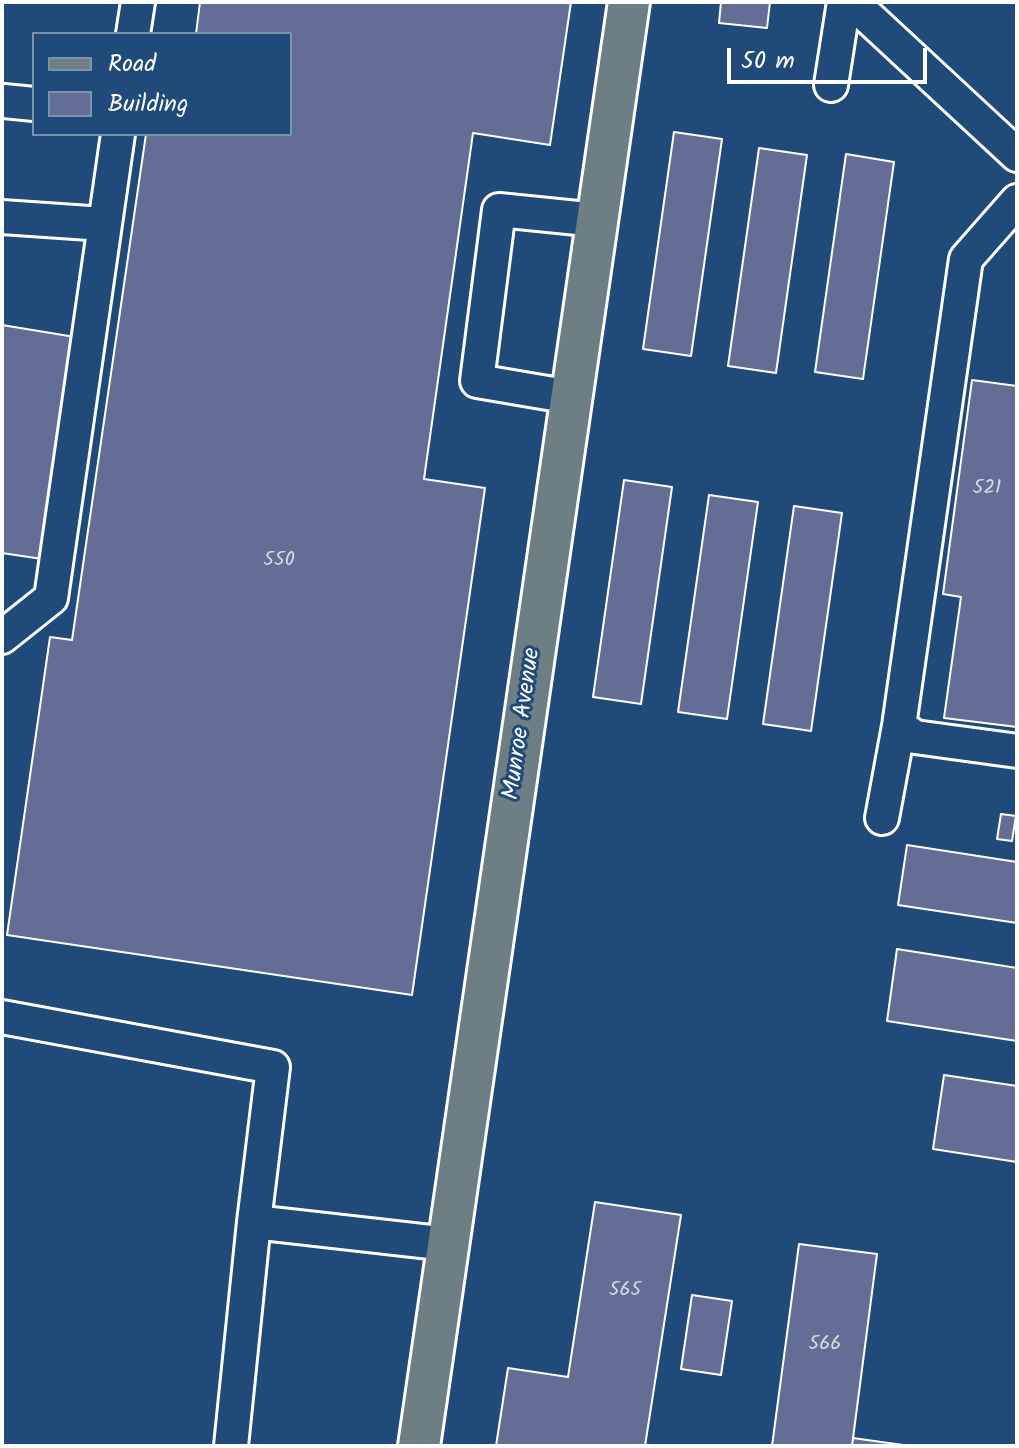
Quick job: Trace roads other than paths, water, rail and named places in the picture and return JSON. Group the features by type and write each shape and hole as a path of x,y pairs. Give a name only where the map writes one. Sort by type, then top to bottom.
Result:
{"main road":[{"name":"Munroe Avenue","path":"419,1446 629,2"}],"street":[{"path":"133,32 138,2"},
{"path":"831,85 844,2"},
{"path":"852,2 1017,155"},
{"path":"2,637 51,598 118,136"},
{"path":"882,818 899,726 966,259 1017,201"},
{"path":"571,397 477,381 499,210 597,220"},
{"path":"2,217 104,224"},
{"path":"899,726 915,737 1017,751"},
{"path":"2,1017 273,1067 231,1446"},
{"path":"254,1222 448,1244"}]}
